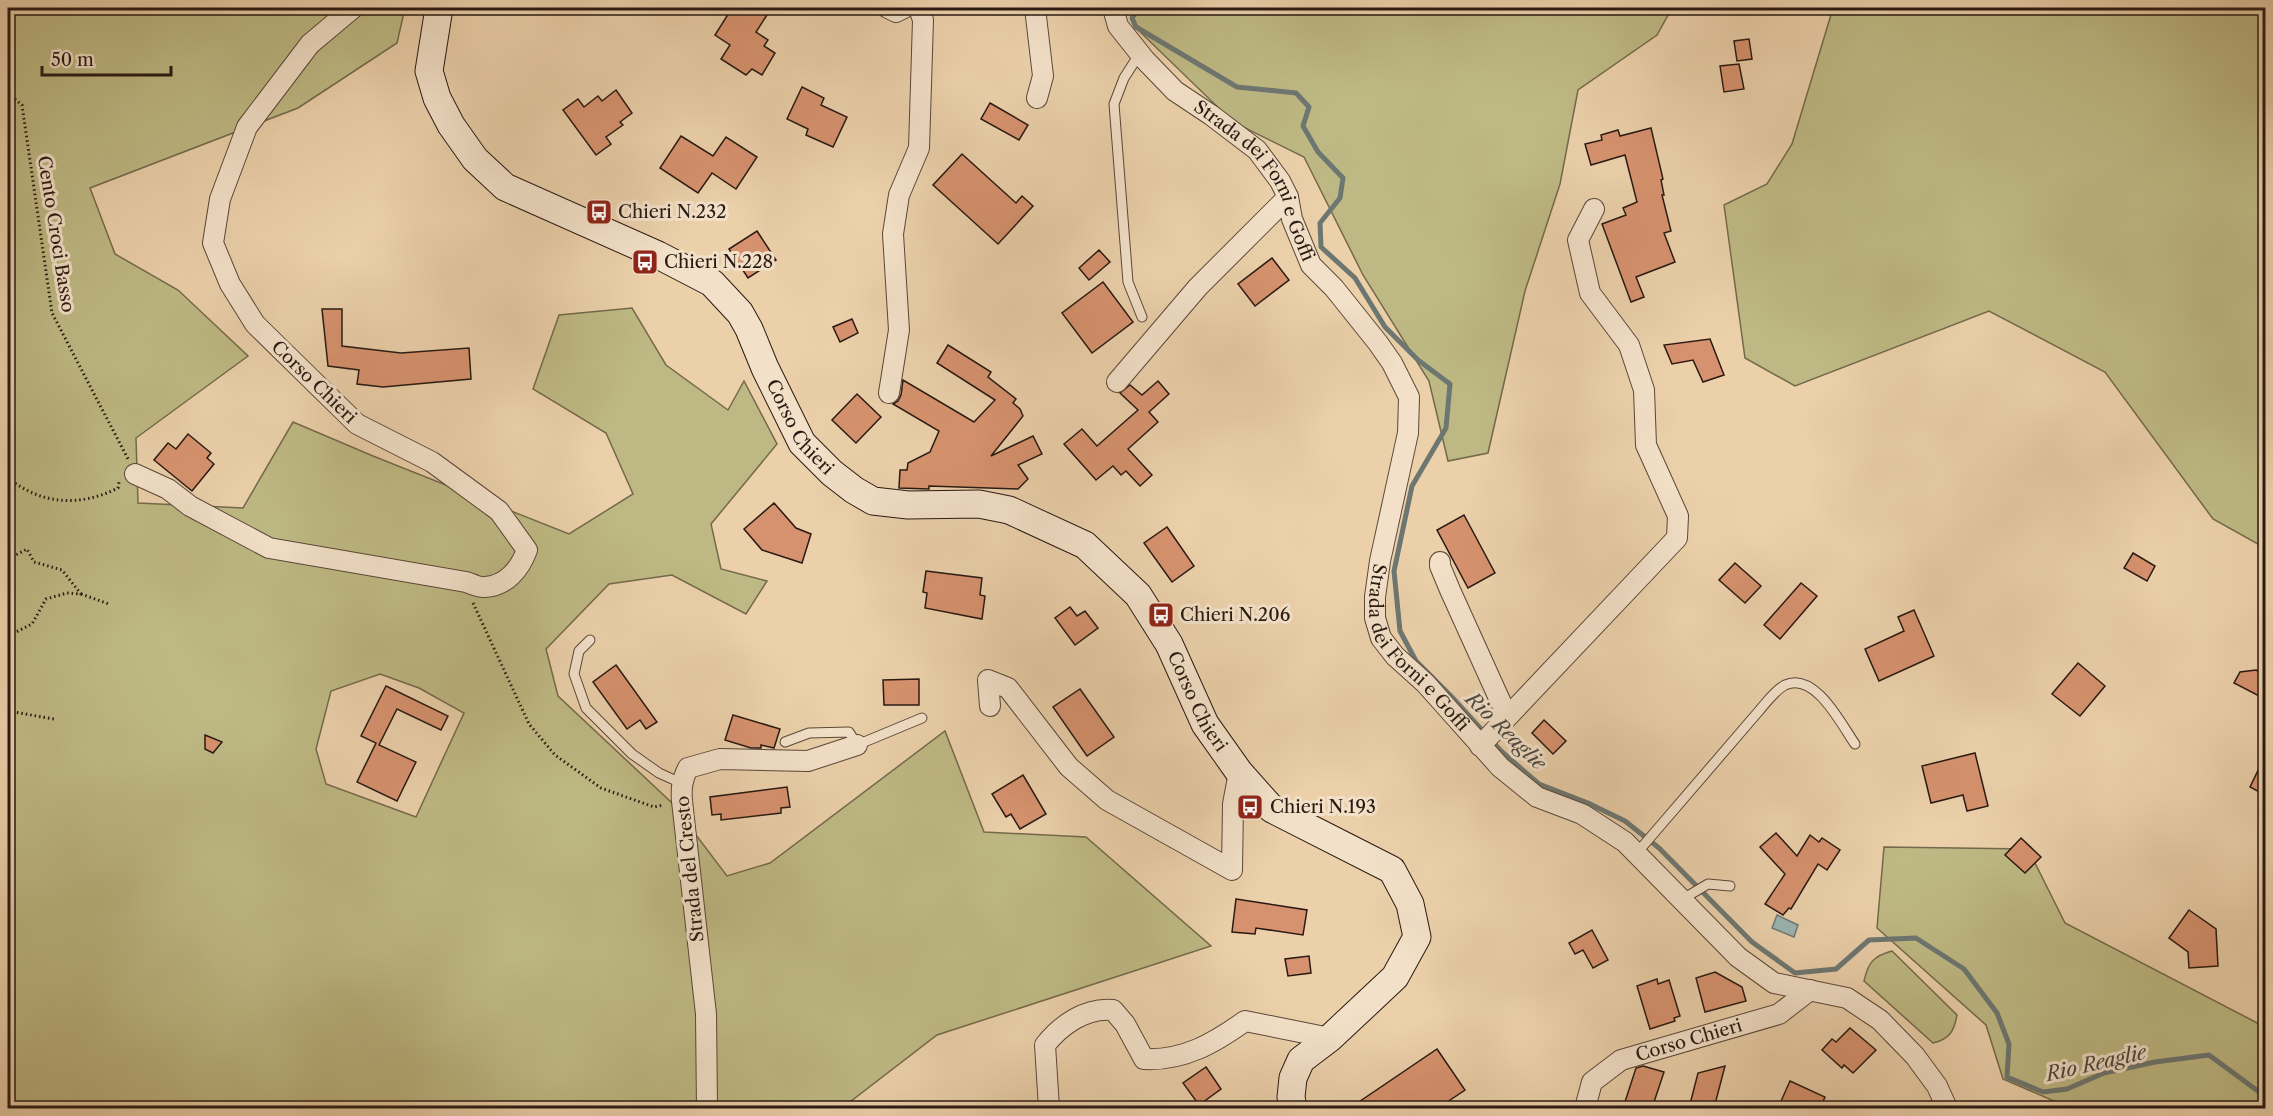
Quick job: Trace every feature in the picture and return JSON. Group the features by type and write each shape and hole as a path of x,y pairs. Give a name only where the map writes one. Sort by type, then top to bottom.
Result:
{"main road":[{"name":"Corso Chieri","path":"440,8 429,71 437,98 451,125 475,159 497,180 505,187 658,255 712,283 740,313 802,443 832,473 854,490 873,501 909,505 979,504 1010,510 1085,545 1138,595 1169,644 1205,724 1239,772 1272,809 1392,870 1410,904 1417,937 1395,977 1330,1038 1301,1060 1293,1078 1291,1098 1293,1108"}],"street":[{"name":"Corso Chieri","path":"135,474 168,489 190,506 269,548 466,582 483,588 501,584 521,567 527,550 499,511 432,462 357,424 263,333 230,284 213,243 220,199 247,127 310,45 353,8"},
{"path":"888,8 896,12 904,8"},
{"path":"889,393 899,330 893,234 899,195 919,148 923,20 919,8"},
{"path":"1035,8 1043,75 1037,98"},
{"name":"Strada dei Forni e Goffi","path":"1113,8 1118,26 1175,91 1257,150 1280,181 1288,197 1292,219 1311,265 1334,288 1378,343 1392,363 1409,397 1408,433 1380,561 1375,597 1375,618 1381,638 1395,656 1425,683 1500,767 1538,797 1582,814 1624,842 1640,849 1686,897 1738,957 1774,983 1847,998 1880,1020 1915,1056 1937,1086 1947,1108"},
{"path":"1117,382 1198,287 1288,197"},
{"name":"Strada dei Forni e Goffi","path":"1481,745 1677,537 1678,516 1646,445 1644,390 1629,345 1590,293 1578,240 1594,209"},
{"path":"1440,562 1502,721"},
{"path":"990,706 988,680 1008,688 1069,767 1107,800 1232,870 1233,804 1239,772"},
{"name":"Strada del Cresto","path":"707,1108 706,1014 681,783 688,768 701,763 720,759 808,761 857,745"},
{"name":"Corso Chieri","path":"1585,1108 1592,1082 1621,1060 1779,1014 1810,990"},
{"path":"1049,1108 1045,1046 1057,1031 1075,1019 1101,1009 1113,1010 1125,1024 1144,1059 1164,1060 1197,1050 1245,1021 1330,1038"}],"lane":[{"path":"1140,53 1124,78 1114,104 1124,204 1128,282 1142,316"},
{"path":"590,640 579,651 574,674 586,708 632,754 659,773 681,783"},
{"path":"1640,849 1758,711 1777,690 1787,684 1805,684 1816,689 1855,744"},
{"path":"785,742 809,733 849,732 857,745 922,718"},
{"path":"1686,897 1708,884 1730,886"}],"path":[{"name":"Cento Croci Basso","path":"8,93 21,105 52,313 135,474"},
{"path":"8,478 21,489 63,502 101,496 118,488 119,476 135,474"},
{"path":"8,554 14,556 27,549 34,562 62,570 81,594"},
{"path":"466,582 473,603 529,724 555,755 601,788 654,807"},
{"path":"8,636 32,624 46,599 67,593 81,594 109,604"},
{"path":"8,711 54,719"}],"shaded area":[{"path":"8,8 405,8 397,43 298,108 90,188 115,254 178,290 248,356 136,438 138,503 243,508 293,422 569,534 633,494 606,433 533,389 559,315 632,308 666,365 728,410 744,381 777,444 711,524 721,569 767,581 746,614 672,575 609,584 546,649 558,696 671,802 727,876 770,863 945,731 984,832 1086,837 1211,946 937,1035 842,1108 8,1108","holes":["380,674 419,688 464,713 416,817 326,784 316,749 331,691"]},
{"path":"1133,8 1672,8 1657,35 1578,90 1560,184 1525,291 1488,453 1448,461 1429,381 1363,275 1304,157 1233,122 1133,25"},
{"path":"1833,8 2265,8 2265,548 2213,519 2105,372 1989,311 1795,386 1745,358 1724,205 1767,184 1792,144"},
{"path":"1884,847 2028,849 2065,923 2265,1027 2265,1108 2070,1108 2003,1079 1986,1025 1877,928"},
{"path":"1892,951 1957,1015 1953,1030 1947,1037 1933,1043 1864,981 1872,961"}],"water":[{"path":"1777,915 1798,925 1794,937 1772,928"}],"building":[{"path":"732,8 756,8 767,15 756,32 768,40 764,46 775,53 762,75 752,69 746,75 721,59 730,45 715,35"},
{"path":"1749,39 1752,59 1737,61 1734,41"},
{"path":"1739,64 1744,89 1724,92 1720,66"},
{"path":"802,87 824,98 821,105 847,117 833,147 806,135 808,129 787,119"},
{"path":"616,90 632,113 620,122 623,125 606,137 611,144 596,155 563,110 578,99 584,107 598,96 602,101"},
{"path":"990,103 1028,125 1019,140 981,119"},
{"path":"1651,128 1663,179 1661,180 1664,195 1662,195 1671,231 1664,233 1675,262 1636,277 1644,297 1631,302 1602,224 1626,215 1623,208 1637,202 1625,155 1591,165 1585,144 1602,140 1601,135 1618,130 1620,136"},
{"path":"681,136 713,156 726,137 757,157 736,189 712,173 698,193 660,168"},
{"path":"962,154 1016,203 1022,196 1033,206 998,244 933,185"},
{"path":"757,231 776,260 748,278 729,249"},
{"path":"1099,250 1110,262 1089,280 1079,268"},
{"path":"1272,258 1289,280 1255,306 1238,284"},
{"path":"1103,282 1133,322 1092,353 1062,313"},
{"path":"322,309 342,309 342,346 401,353 469,348 471,379 383,387 357,384 359,370 328,366"},
{"path":"852,319 858,333 840,342 833,327"},
{"path":"1710,339 1724,375 1703,382 1693,360 1672,364 1664,345"},
{"path":"948,345 991,372 988,377 1016,399 1013,403 1020,409 1023,416 991,456 1033,436 1042,454 1018,465 1028,479 1018,489 929,486 929,489 899,488 900,470 907,470 908,463 930,452 939,431 893,404 901,395 903,380 974,422 995,400 937,363"},
{"path":"1158,381 1169,394 1149,412 1158,422 1128,449 1152,475 1140,486 1126,471 1121,475 1113,466 1096,480 1064,444 1082,429 1097,446 1138,410 1120,393 1130,385 1142,395"},
{"path":"857,394 881,417 856,443 832,420"},
{"path":"188,434 211,453 207,458 214,464 192,491 154,460 168,443 176,449"},
{"path":"774,503 796,528 811,534 802,563 762,550 744,529"},
{"path":"1464,515 1495,573 1468,588 1437,530"},
{"path":"1167,527 1194,566 1172,582 1144,543"},
{"path":"2133,553 2155,566 2147,581 2124,568"},
{"path":"1735,563 1761,586 1745,603 1719,580"},
{"path":"926,571 982,578 980,595 985,596 982,619 925,608 927,593 923,592"},
{"path":"1801,583 1817,596 1780,639 1764,625"},
{"path":"1070,607 1077,616 1085,611 1098,628 1075,645 1055,618"},
{"path":"1914,610 1934,656 1879,681 1865,649 1904,631 1898,617"},
{"path":"2078,663 2105,686 2080,716 2052,694"},
{"path":"616,665 657,722 646,729 640,720 627,729 593,682"},
{"path":"2256,670 2265,675 2265,699 2234,683 2240,672"},
{"path":"919,679 919,705 884,705 883,680"},
{"path":"386,686 448,716 441,730 397,709 379,745 416,762 397,801 357,782 376,743 361,736"},
{"path":"1080,689 1114,737 1087,756 1053,707"},
{"path":"733,715 780,729 774,748 761,745 761,748 751,748 725,740"},
{"path":"1544,720 1566,741 1553,754 1532,733"},
{"path":"205,735 222,742 213,753 205,749"},
{"path":"1975,753 1988,806 1967,811 1963,795 1931,803 1922,766"},
{"path":"2265,756 2265,795 2250,787"},
{"path":"1023,775 1046,814 1020,829 1011,814 1006,817 992,794"},
{"path":"787,787 790,807 781,808 781,813 721,820 721,814 712,815 710,797"},
{"path":"1776,833 1797,856 1810,835 1819,842 1822,838 1840,850 1827,870 1818,864 1791,909 1789,908 1783,915 1765,904 1785,874 1760,847"},
{"path":"2021,838 2041,857 2025,873 2005,855"},
{"path":"1236,899 1307,910 1303,935 1256,928 1255,934 1232,932"},
{"path":"2189,910 2216,929 2218,966 2189,968 2188,952 2169,938"},
{"path":"1592,930 1608,960 1593,968 1583,950 1575,954 1569,943"},
{"path":"1309,956 1311,973 1288,976 1285,959"},
{"path":"1715,972 1742,987 1746,1001 1705,1012 1696,978"},
{"path":"1657,979 1658,984 1669,980 1680,1016 1674,1018 1675,1021 1650,1029 1637,986"},
{"path":"1850,1028 1876,1050 1853,1073 1844,1065 1842,1068 1822,1050 1832,1039 1836,1042"},
{"path":"1437,1049 1465,1090 1438,1108 1350,1108"},
{"path":"1643,1066 1664,1072 1652,1108 1623,1108 1636,1068"},
{"path":"1725,1066 1714,1108 1689,1108 1698,1073"},
{"path":"1206,1067 1221,1089 1199,1105 1183,1083"},
{"path":"1790,1081 1825,1097 1820,1108 1778,1108"}],"waterway":[{"name":"Rio Reaglie","path":"1139,8 1132,18 1136,27 1237,87 1296,93 1309,107 1303,126 1318,152 1343,178 1340,198 1320,223 1321,247 1355,278 1385,327 1418,360 1450,384 1446,428 1412,486 1394,571 1400,631 1416,661 1501,751 1539,784 1588,803 1625,821 1659,848 1752,942 1795,973 1836,969 1869,940 1916,938 1964,969 1997,1013 2009,1044 2007,1077 2043,1092 2067,1089 2104,1073 2155,1062 2209,1055 2266,1097"}],"place":[{"name":"Chieri N.232","path":"599,212"},
{"name":"Chieri N.228","path":"645,262"},
{"name":"Chieri N.206","path":"1161,615"},
{"name":"Chieri N.193","path":"1250,807"}]}
